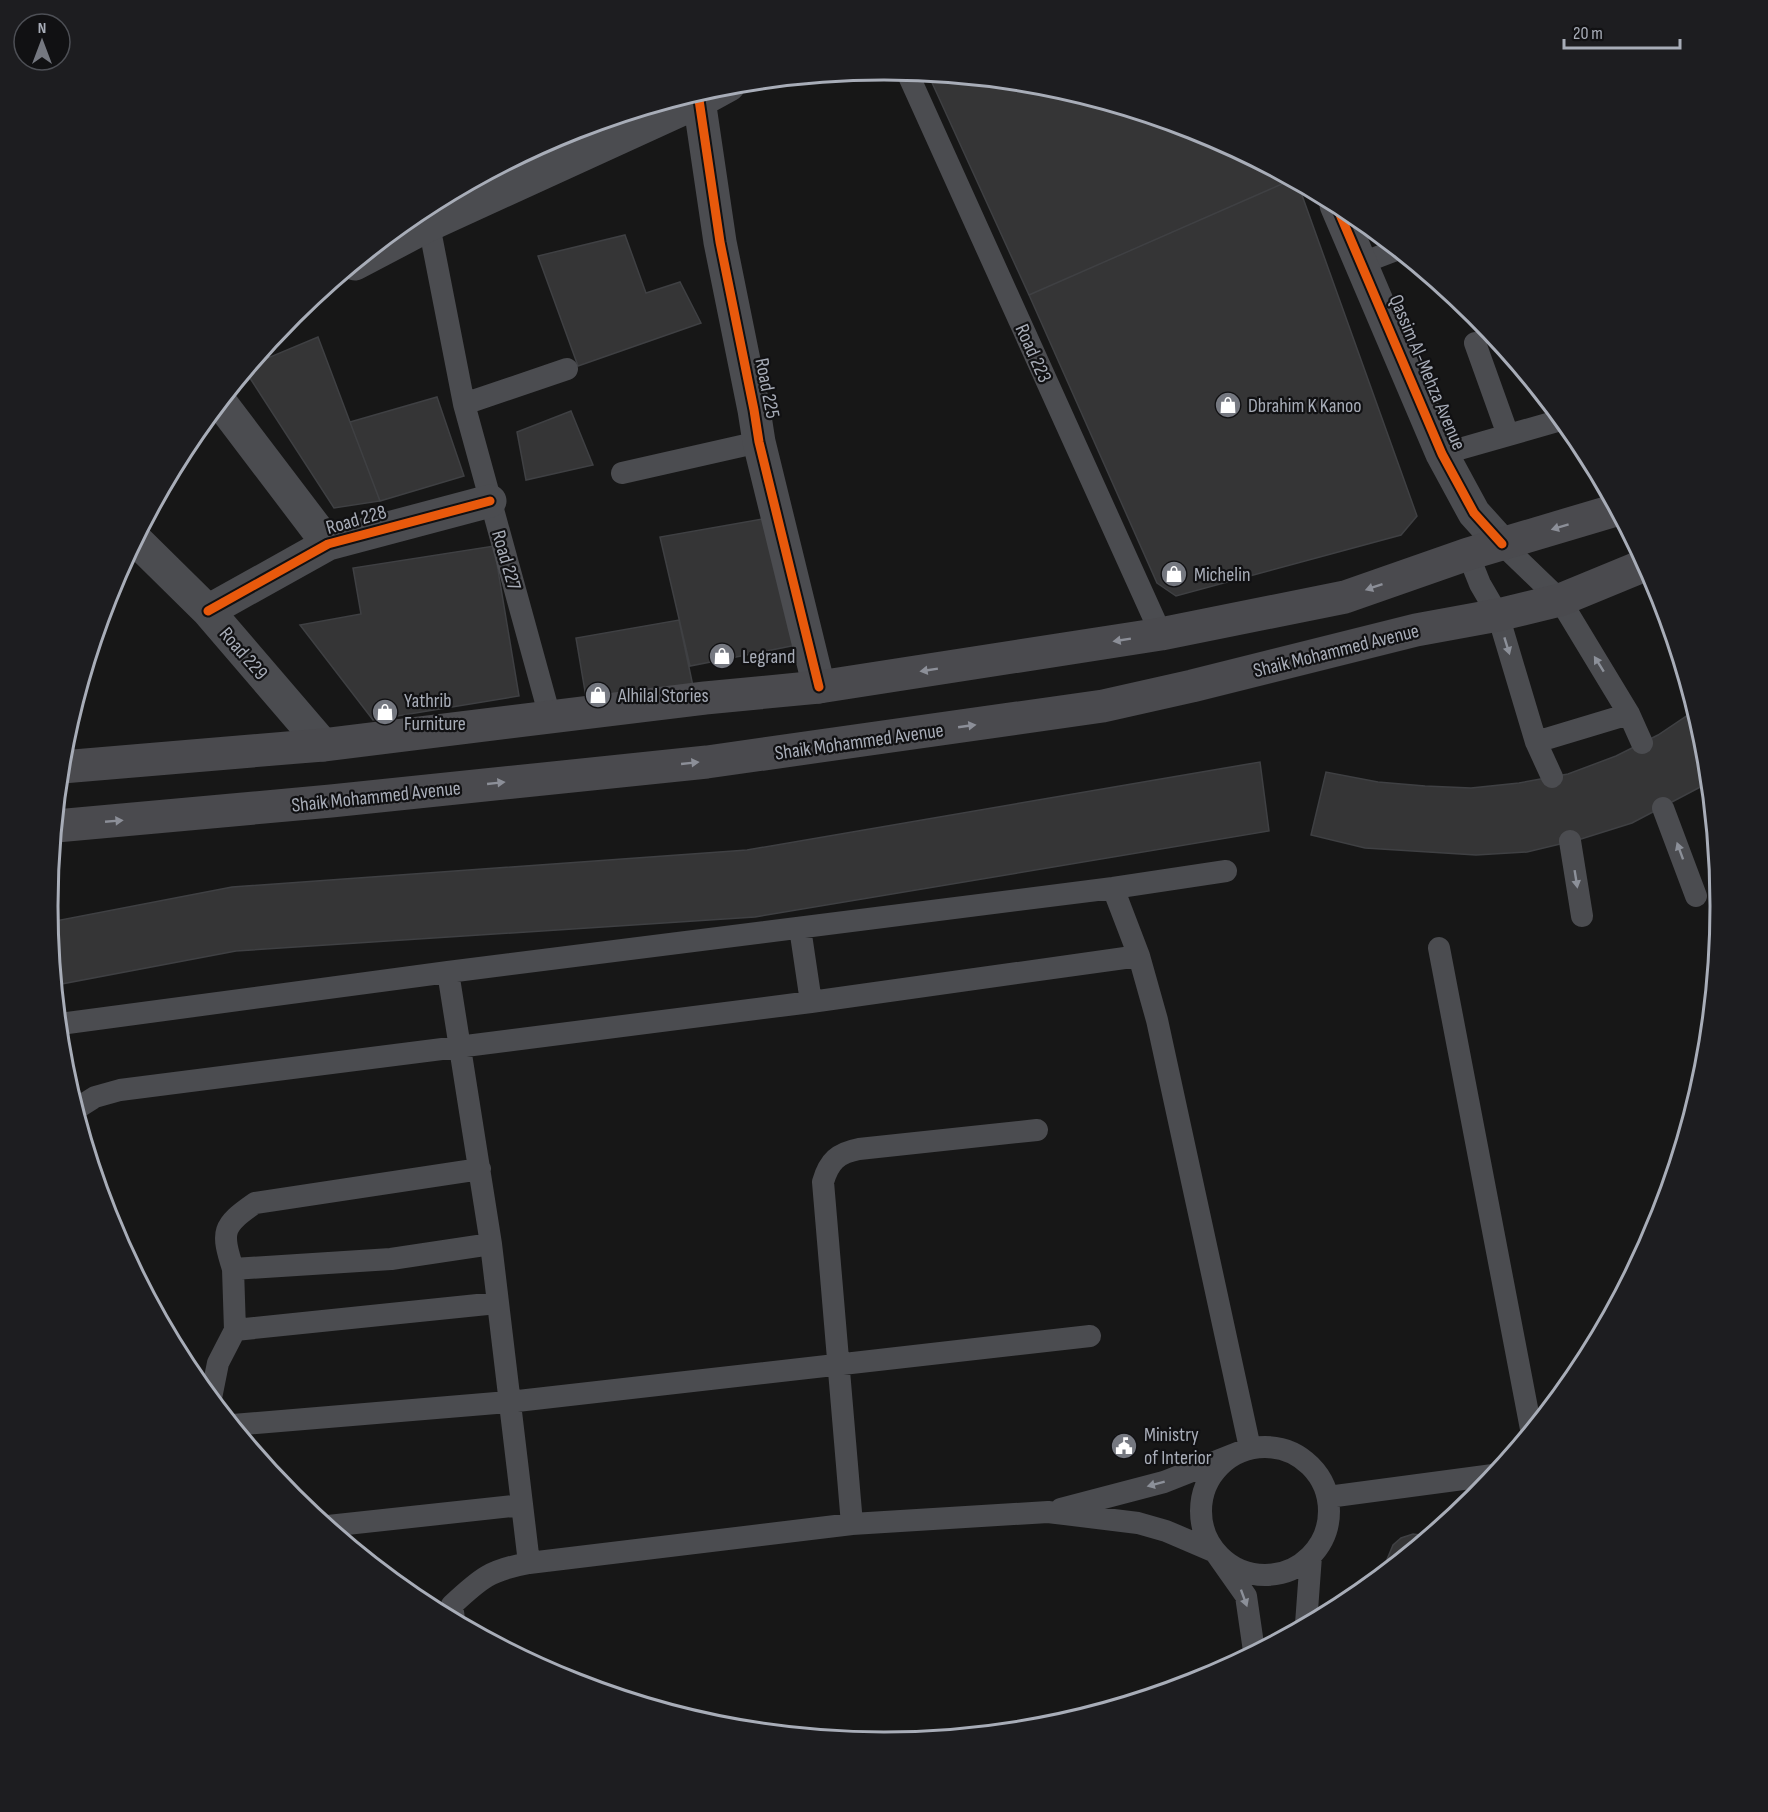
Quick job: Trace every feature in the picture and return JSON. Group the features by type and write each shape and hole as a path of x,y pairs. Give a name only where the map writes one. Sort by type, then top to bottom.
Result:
{"main road":[{"path":"71,766 323,745 705,698 819,687 1161,634 1345,597 1468,554 1609,512"},
{"name":"Shaik Mohammed Avenue","path":"63,825 331,801 707,762 1091,708 1192,686 1416,630 1498,615 1560,600 1637,568"}],"street":[{"name":"Road 225","path":"699,102 720,242 759,442 819,687"},
{"path":"443,209 671,109"},
{"name":"Qassim Al-Mehza Avenue","path":"1343,220 1442,454 1474,513 1502,544"},
{"name":"Road 228","path":"225,408 328,544"},
{"name":"Road 228","path":"208,611 328,544 490,501"},
{"name":"Road 229","path":"142,546 208,611 323,745"}],"lane":[{"name":"Road 223","path":"911,81 1161,634"},
{"name":"Road 227","path":"431,216 464,404 550,717"},
{"path":"1362,263 1389,253"},
{"path":"1475,343 1508,435"},
{"path":"464,404 567,369"},
{"path":"1442,454 1553,423"},
{"name":"Road 225","path":"622,473 759,442"},
{"path":"1502,544 1560,600 1629,714 1642,743"},
{"path":"1468,554 1480,584 1498,615 1536,742 1552,777"},
{"path":"1536,742 1629,714"},
{"path":"1664,808 1696,896"},
{"path":"1570,841 1582,916"},
{"path":"67,1023 1226,872"},
{"path":"1113,888 1139,956 1157,1020 1250,1448"},
{"path":"800,928 811,1002"},
{"path":"1439,948 1529,1421"},
{"path":"83,1104 95,1097 120,1090 811,1002 1139,956"},
{"path":"448,972 491,1245 529,1563"},
{"path":"852,1524 823,1182 827,1168 835,1158 846,1151 1037,1130"},
{"path":"213,1387 218,1363 235,1330 233,1269 224,1242 232,1219 255,1203 480,1169"},
{"path":"233,1269 391,1258 491,1245"},
{"path":"235,1330 497,1303"},
{"path":"242,1424 508,1402 1090,1336"},
{"path":"453,1609 452,1605 480,1579 504,1568 529,1563 852,1524 1048,1512 1138,1523 1166,1531 1215,1552 1228,1564 1259,1575 1286,1572 1311,1556 1325,1538 1330,1510 1323,1480 1301,1457 1275,1446 1250,1448 1164,1482 1048,1512"},
{"path":"1250,1448 1228,1457 1209,1480 1201,1501 1204,1532 1246,1596 1253,1644"},
{"path":"1328,1497 1480,1477"},
{"path":"338,1525 522,1505"},
{"path":"1307,1615 1311,1556"}],"building":[{"path":"932,82 1045,96 1098,109 1149,124 1200,143 1283,184 1029,295"},
{"name":"Dbrahim K Kanoo","path":"1283,184 1297,191 1302,194 1417,516 1401,535 1176,596 1157,583 1029,295"},
{"path":"625,235 646,293 680,282 701,323 578,366 538,256"},
{"path":"318,337 380,501 334,508 250,378 266,359"},
{"path":"437,397 464,476 380,501 350,422"},
{"path":"571,411 593,465 526,480 517,432"},
{"path":"774,517 797,645 690,666 660,537"},
{"path":"494,546 519,696 373,720 300,625 361,614 353,568"},
{"path":"679,620 694,691 588,709 576,638"},
{"path":"1687,716 1700,787 1632,823 1581,839 1527,852 1476,855 1365,848 1311,835 1326,772 1378,782 1425,786 1471,788 1519,783 1568,774 1616,756 1658,735"},
{"path":"1260,762 1269,831 755,917 236,951 63,984 59,920 232,887 747,850"},
{"path":"1419,1535 1386,1562 1393,1545 1401,1538"}],"cycle path":[{"path":"699,102 720,242 759,442 819,687"},
{"path":"1342,219 1442,454 1474,513 1502,544"},
{"path":"208,611 328,544 490,501"}],"place":[{"name":"Dbrahim K Kanoo","path":"1228,405"},
{"name":"Michelin","path":"1174,574"},
{"name":"Legrand","path":"722,656"},
{"name":"Alhilal Stories","path":"598,695"},
{"name":"Yathrib Furniture","path":"385,712"},
{"name":"Ministry of Interior","path":"1124,1446"}]}
